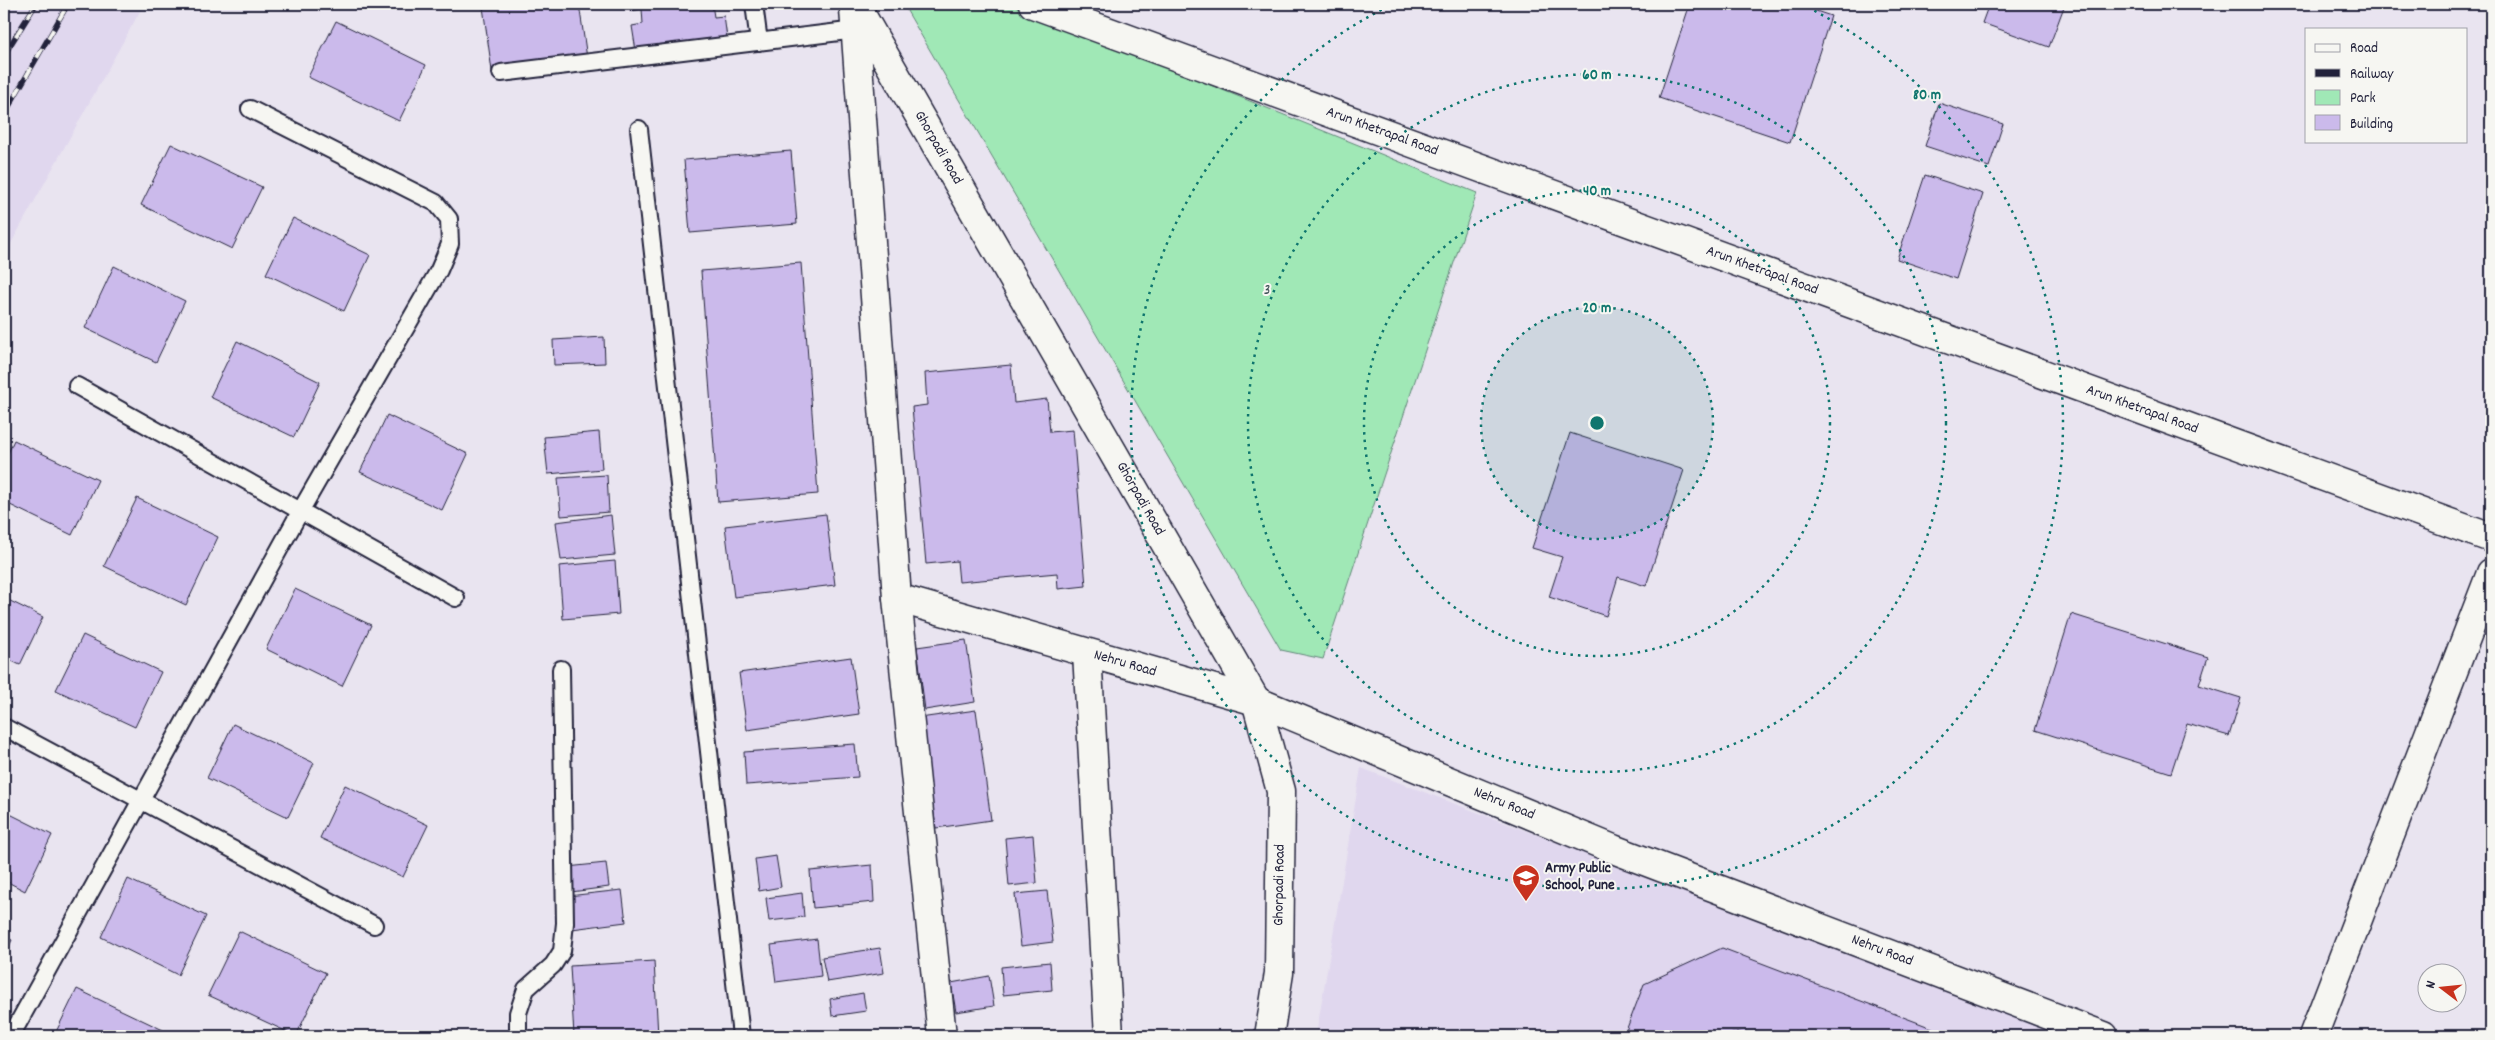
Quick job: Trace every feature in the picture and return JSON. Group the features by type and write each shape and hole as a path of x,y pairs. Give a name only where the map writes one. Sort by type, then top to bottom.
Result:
{"street":[{"name":"Arun Khetrapal Road","path":"1033,4 2491,538"},
{"path":"855,12 896,598 942,1036"},
{"name":"Ghorpadi Road","path":"855,12 1256,701 1281,791 1278,973 1269,1036"},
{"path":"2313,1036 2491,573"},
{"name":"Nehru Road","path":"896,598 1256,701 1613,849 2104,1036"},
{"path":"1087,653 1108,1036"}],"lane":[{"path":"754,4 759,42"},
{"path":"501,73 759,42 855,12"},
{"path":"11,1036 301,510 439,270 450,244 448,219 436,203 250,109"},
{"path":"639,129 741,1036"},
{"path":"77,386 456,598"},
{"path":"518,1036 518,1013 526,989 552,965 562,951 565,923 561,669"},
{"path":"4,726 374,925"}],"shaded area":[{"path":"4,4 144,4 4,256"},
{"name":"Army Public School, Pune","path":"1361,768 2064,1036 1316,1036"}],"green space":[{"name":"3","path":"915,4 1010,4 1477,193 1323,659 1281,650 907,11"}],"building":[{"path":"504,4 579,4 587,58 492,71 483,7"},
{"path":"629,4 712,4 714,17 724,16 727,38 636,51 632,26 643,24 642,9 630,11"},
{"path":"1690,4 1795,4 1831,16 1790,142 1659,98"},
{"path":"1989,4 2065,4 2049,47 1982,23"},
{"path":"336,21 426,65 399,121 308,77"},
{"path":"1939,103 2003,124 1989,167 1925,146"},
{"path":"171,144 262,187 232,249 141,205"},
{"path":"791,151 797,224 690,233 684,160"},
{"path":"1925,175 1983,194 1956,279 1897,259"},
{"path":"293,218 370,255 344,311 266,274"},
{"path":"801,263 818,494 718,502 701,271"},
{"path":"114,266 185,301 156,362 85,328"},
{"path":"604,337 605,363 554,365 553,340"},
{"path":"237,341 320,382 294,437 210,397"},
{"path":"1011,365 1014,403 1047,399 1050,432 1073,430 1086,586 1058,589 1057,573 959,582 957,561 926,564 912,407 927,405 925,373"},
{"path":"387,415 468,454 442,510 360,472"},
{"path":"599,432 602,469 548,474 544,437"},
{"path":"1570,433 1684,470 1646,586 1618,577 1606,616 1549,597 1562,557 1532,548"},
{"path":"14,440 98,480 72,535 4,502 4,462"},
{"path":"607,475 609,512 561,516 558,478"},
{"path":"137,498 218,537 186,605 104,566"},
{"path":"826,514 835,585 734,597 725,526"},
{"path":"611,515 615,555 561,560 556,522"},
{"path":"615,561 619,614 563,619 559,566"},
{"path":"295,589 371,625 342,686 266,649"},
{"path":"4,598 43,617 20,665 4,657"},
{"path":"2071,614 2208,657 2199,685 2241,698 2229,736 2187,724 2171,773 2035,730"},
{"path":"83,635 161,672 135,727 56,690"},
{"path":"966,640 975,702 925,710 917,647"},
{"path":"851,657 859,714 747,730 739,673"},
{"path":"976,710 991,820 936,828 920,718"},
{"path":"233,724 314,763 288,817 207,778"},
{"path":"855,744 858,777 746,785 744,752"},
{"path":"345,785 428,825 403,877 320,838"},
{"path":"4,811 52,835 25,891 4,880"},
{"path":"1033,835 1037,883 1009,886 1005,838"},
{"path":"776,856 781,887 759,891 755,859"},
{"path":"606,863 609,887 571,892 567,867"},
{"path":"872,865 874,902 813,908 810,871"},
{"path":"128,879 206,916 178,975 101,937"},
{"path":"622,890 626,922 572,929 568,896"},
{"path":"1047,891 1053,942 1021,946 1015,894"},
{"path":"802,893 804,917 769,921 766,898"},
{"path":"239,931 326,973 296,1036 208,995"},
{"path":"4,937 12,940 4,957"},
{"path":"817,939 821,976 776,982 771,945"},
{"path":"880,948 884,973 827,982 822,957"},
{"path":"1722,948 1953,1036 1747,1036 1737,1032 1727,1036 1624,1036 1644,984"},
{"path":"654,961 658,1036 574,1036 570,966"},
{"path":"1050,962 1052,990 1003,995 1001,967"},
{"path":"989,976 994,1006 956,1012 951,983"},
{"path":"77,989 163,1030 160,1036 54,1036"},
{"path":"863,993 866,1011 832,1016 830,999"}],"railway":[{"path":"4,55 36,4"},
{"path":"4,115 68,4"}],"place":[{"name":"Army Public School, Pune","path":"1526,902"}]}
